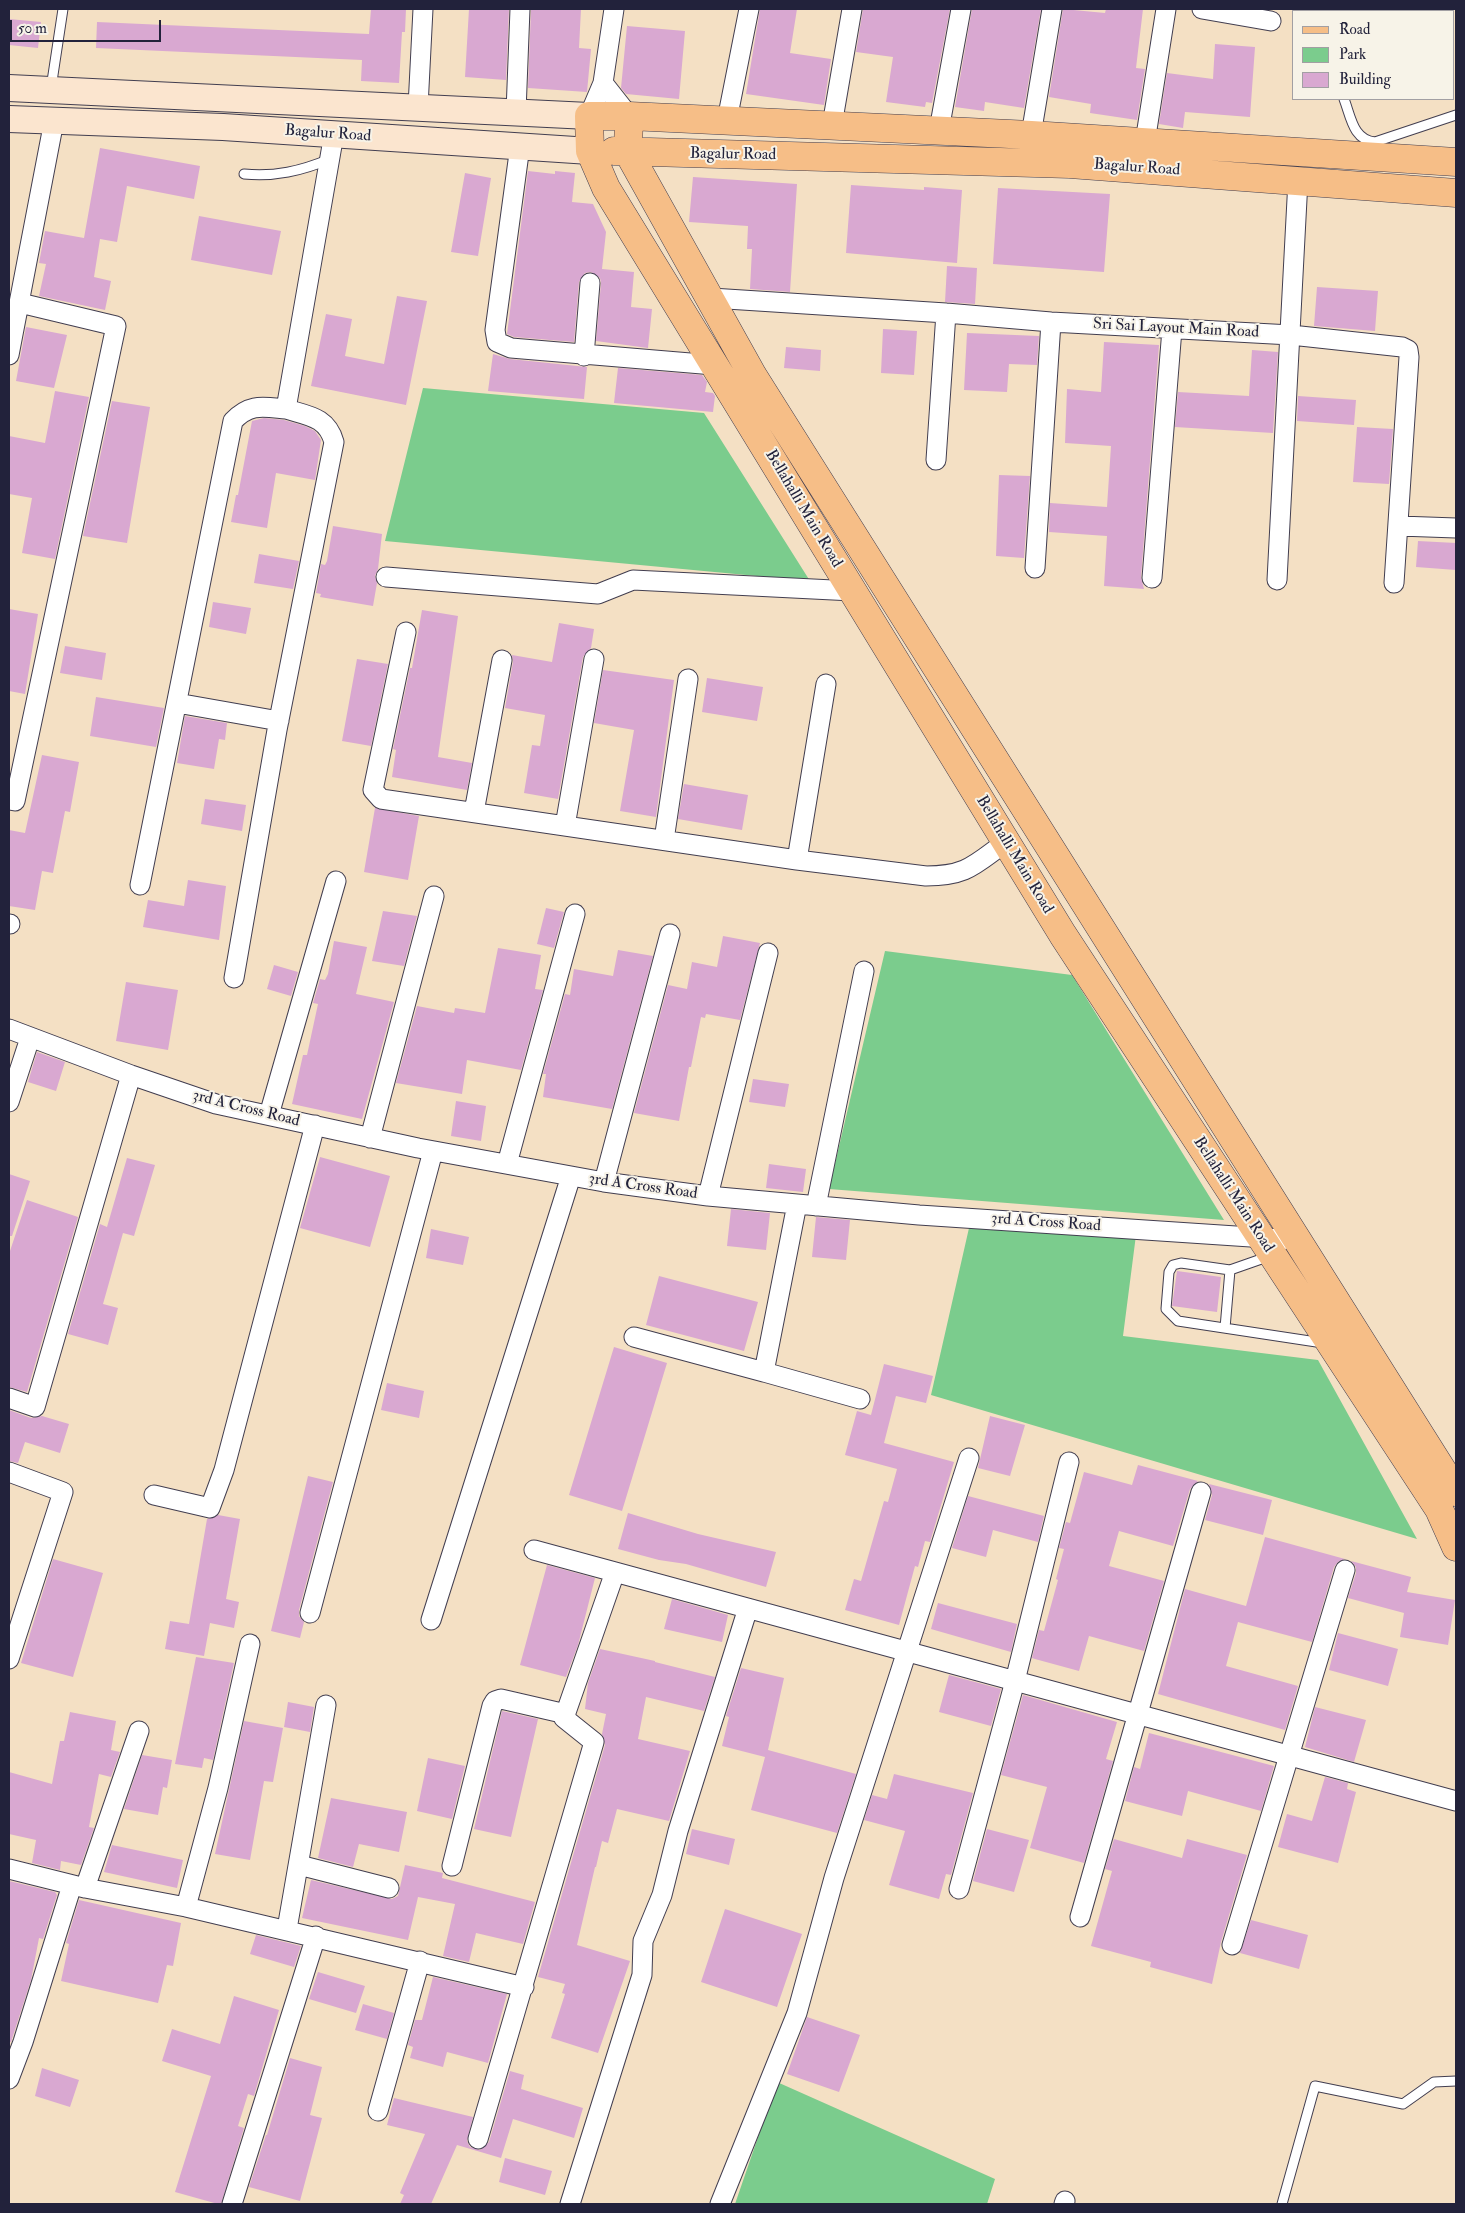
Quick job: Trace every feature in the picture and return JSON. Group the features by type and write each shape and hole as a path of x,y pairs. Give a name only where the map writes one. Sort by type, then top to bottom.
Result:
{"main road":[{"name":"Bagalur Road","path":"9,88 589,116 629,116 939,130 1456,162"},
{"path":"589,116 590,151"},
{"path":"628,152 629,116"},
{"name":"Bagalur Road","path":"9,120 223,127 332,147 520,146 590,151 1070,164 1456,193"},
{"name":"Bellahalli Main Road","path":"590,151 606,188 1068,943 1439,1509 1456,1547"},
{"name":"Bellahalli Main Road","path":"628,152 654,202 711,298 753,376 1111,941 1296,1240 1456,1492"}],"street":[{"path":"418,107 423,9"},
{"path":"516,112 520,9"},
{"path":"589,116 604,83 614,9"},
{"path":"727,120 749,9"},
{"path":"832,125 852,9"},
{"path":"939,130 961,9"},
{"path":"1031,135 1052,9"},
{"path":"1145,142 1166,9"},
{"path":"1202,9 1272,21"},
{"path":"604,83 629,116"},
{"path":"9,355 54,121"},
{"path":"520,146 495,336 502,346 584,356 714,365"},
{"path":"286,409 332,147"},
{"path":"1277,580 1298,180"},
{"path":"584,356 590,283"},
{"name":"Sri Sai Layout Main Road","path":"711,298 946,313 1051,322 1291,335 1402,347 1408,350 1399,526 1394,583"},
{"path":"9,800 15,801 116,326 20,303"},
{"path":"936,460 946,313"},
{"path":"1035,568 1051,322"},
{"path":"1152,578 1172,329"},
{"path":"140,884 233,421 243,411 258,407 286,409 317,418 331,430 334,442 279,721 234,978"},
{"path":"1399,526 1456,528"},
{"path":"386,576 598,594 633,580 853,590"},
{"path":"406,632 372,790 381,799 797,860 926,876 947,876 966,872 1006,842"},
{"path":"565,826 594,659"},
{"path":"474,812 502,660"},
{"path":"664,840 688,678"},
{"path":"797,860 826,684"},
{"path":"177,703 279,721"},
{"path":"268,1115 336,881"},
{"path":"370,1138 434,896"},
{"path":"508,1164 575,914"},
{"path":"604,1182 670,934"},
{"path":"708,1196 768,953"},
{"path":"764,1372 864,970"},
{"name":"3rd A Cross Road","path":"9,1029 131,1075 216,1104 433,1151 604,1182 708,1196 1266,1246 1296,1240"},
{"path":"9,1102 30,1038"},
{"path":"9,1398 35,1407 131,1075"},
{"path":"154,1495 210,1508 224,1470 315,1125"},
{"path":"310,1613 433,1151"},
{"path":"431,1620 571,1176"},
{"path":"634,1337 860,1399"},
{"path":"720,2204 797,2013 834,1878 969,1458"},
{"path":"959,1889 1015,1681 1069,1462"},
{"path":"9,1472 63,1492 9,1659"},
{"path":"1080,1917 1201,1492"},
{"path":"534,1550 1456,1801"},
{"path":"1232,1945 1345,1570"},
{"path":"478,2139 524,1987 594,1742 564,1718 615,1572"},
{"path":"570,2204 642,1974 643,1940 662,1895 678,1831 748,1608"},
{"path":"186,1907 218,1788 250,1644"},
{"path":"452,1866 492,1706 495,1701 501,1698 566,1714"},
{"path":"288,1929 326,1705"},
{"path":"9,2078 78,1886 138,1731"},
{"path":"299,1865 388,1888"},
{"path":"9,1869 78,1886 288,1929 524,1987"},
{"path":"232,2204 316,1936"},
{"path":"378,2111 420,1961"}],"lane":[{"path":"51,90 63,9"},
{"path":"1344,100 1357,135 1365,141 1374,142 1456,115"},
{"path":"244,174 295,172 332,147"},
{"path":"1266,1246 1230,1270 1182,1263 1172,1265 1169,1272 1166,1309 1178,1321 1331,1344"},
{"path":"1226,1328 1230,1270"},
{"path":"1282,2204 1315,2086 1403,2104 1434,2082 1456,2080"}],"green space":[{"path":"423,388 704,413 810,581 385,541"},
{"path":"885,951 1072,975 1224,1220 829,1189"},
{"path":"969,1228 1136,1235 1123,1336 1318,1360 1417,1539 931,1395"},
{"path":"777,2082 995,2179 987,2204 735,2204"}],"building":[{"path":"371,9 406,9 405,32 402,32 399,83 361,81 362,60 96,48 97,22 369,34"},
{"path":"469,9 509,9 506,80 465,77"},
{"path":"531,9 581,9 579,48 591,49 587,92 528,88"},
{"path":"760,9 797,9 790,53 831,59 824,105 746,94"},
{"path":"863,9 950,9 932,103 926,102 925,107 886,102 893,57 856,52"},
{"path":"972,9 1041,9 1024,108 985,102 984,111 955,107"},
{"path":"1063,9 1105,13 1106,9 1143,9 1136,68 1145,69 1137,120 1090,113 1091,104 1049,97"},
{"path":"9,19 41,22 38,48 9,45"},
{"path":"627,26 685,31 679,99 626,94 621,88"},
{"path":"1215,44 1255,47 1250,117 1185,112 1183,128 1159,124 1167,73 1213,79"},
{"path":"100,148 200,166 194,199 127,186 117,242 100,239 94,277 111,281 105,310 39,296 46,264 39,263 45,231 84,238"},
{"path":"528,171 555,174 555,171 575,173 572,202 593,204 606,232 602,269 634,272 631,307 652,309 648,348 596,341 601,283 600,278 591,272 585,273 579,282 574,342 514,337 507,334"},
{"path":"465,173 491,178 478,256 451,252"},
{"path":"693,177 797,184 790,292 750,289 752,249 747,249 748,226 689,222"},
{"path":"851,185 924,190 924,187 962,190 957,263 846,253"},
{"path":"998,188 1110,194 1104,272 993,264"},
{"path":"199,216 281,231 272,275 191,260"},
{"path":"947,266 977,268 975,304 945,302"},
{"path":"1317,287 1378,291 1375,331 1314,326"},
{"path":"397,296 427,301 406,405 311,386 326,314 352,319 345,356 384,364"},
{"path":"26,327 67,335 54,388 16,381"},
{"path":"883,329 917,331 914,375 881,373"},
{"path":"967,333 1039,336 1037,365 1009,364 1007,392 964,390"},
{"path":"1104,342 1159,345 1141,577 1144,589 1104,586 1107,536 1049,532 1050,503 1107,507 1111,446 1065,443 1067,389 1101,392"},
{"path":"786,347 821,350 820,371 784,368"},
{"path":"1252,350 1278,352 1273,433 1175,427 1178,392 1249,396"},
{"path":"493,354 510,359 587,367 584,399 488,391"},
{"path":"618,368 702,375 707,382 705,392 713,393 715,396 713,412 614,403"},
{"path":"55,391 89,397 55,559 22,553 32,498 9,494 9,436 45,443"},
{"path":"1298,396 1356,400 1354,425 1297,421"},
{"path":"112,401 150,407 127,543 83,536"},
{"path":"264,418 284,420 305,426 315,431 321,440 315,480 276,473 267,528 231,522 252,421"},
{"path":"1357,427 1393,429 1389,484 1353,482"},
{"path":"999,475 1030,476 1024,558 996,556"},
{"path":"333,526 382,534 378,569 375,576 377,583 373,606 320,597 321,594 316,593 321,564 325,565 327,561"},
{"path":"1418,541 1456,543 1456,570 1416,567"},
{"path":"259,554 299,561 293,589 254,583"},
{"path":"213,602 251,608 246,634 209,627"},
{"path":"9,609 38,614 25,694 9,691"},
{"path":"422,610 458,616 438,757 472,763 467,790 392,777 396,750 393,749 410,668 412,668"},
{"path":"559,623 594,629 591,648 583,657 558,799 524,793 532,745 540,746 545,715 505,708 513,662 512,655 552,662"},
{"path":"65,646 106,653 102,680 60,673"},
{"path":"357,659 388,664 371,746 342,741"},
{"path":"603,670 674,680 656,817 620,811 634,730 594,723"},
{"path":"707,678 763,687 757,721 702,712"},
{"path":"96,697 164,708 156,747 90,736"},
{"path":"185,716 227,723 225,740 219,739 214,769 177,763"},
{"path":"42,755 79,762 70,812 65,811 53,873 42,871 35,910 9,906 9,830 25,833"},
{"path":"684,784 748,795 742,830 678,819"},
{"path":"205,799 246,805 242,831 201,824"},
{"path":"375,808 419,816 408,880 364,872"},
{"path":"188,880 226,886 219,940 143,927 148,900 184,906"},
{"path":"546,908 564,912 554,948 537,944"},
{"path":"383,911 417,916 404,966 372,961"},
{"path":"723,936 760,943 740,1020 706,1014 705,1018 701,1017 679,1121 634,1113 668,985 687,989 692,962 717,967"},
{"path":"334,941 367,947 356,994 394,1002 362,1119 292,1104 303,1055 307,1055 318,1004 313,1003 320,979 325,980 328,974"},
{"path":"498,948 541,955 535,989 543,990 521,1070 467,1060 462,1094 396,1083 417,1006 454,1013 455,1008 485,1013"},
{"path":"618,950 653,956 612,1109 543,1097 546,1074 543,1074 565,994 570,995 574,969 613,976"},
{"path":"274,965 298,972 291,996 267,989"},
{"path":"126,982 178,990 168,1050 116,1041"},
{"path":"37,1052 65,1062 56,1091 28,1082"},
{"path":"753,1079 789,1084 785,1107 749,1102"},
{"path":"456,1101 486,1106 481,1141 451,1136"},
{"path":"320,1157 390,1176 370,1247 300,1228"},
{"path":"127,1158 155,1165 134,1236 123,1233 103,1304 118,1308 108,1345 68,1334 100,1224 107,1227"},
{"path":"769,1164 806,1169 803,1192 766,1188"},
{"path":"9,1174 30,1181 12,1236 9,1236"},
{"path":"27,1200 78,1217 27,1392 9,1387 9,1254"},
{"path":"731,1209 770,1213 766,1250 727,1246"},
{"path":"816,1217 850,1220 846,1260 812,1257"},
{"path":"431,1229 469,1237 463,1265 426,1258"},
{"path":"1177,1271 1221,1277 1217,1312 1172,1306"},
{"path":"659,1276 758,1302 744,1351 646,1325"},
{"path":"614,1347 667,1363 622,1511 569,1495"},
{"path":"884,1364 933,1376 926,1403 896,1396 884,1443 954,1462 930,1542 925,1541 918,1567 915,1566 899,1625 845,1610 854,1579 861,1581 884,1501 888,1502 897,1469 845,1455 857,1411 871,1415"},
{"path":"387,1383 424,1391 419,1418 381,1410"},
{"path":"9,1410 31,1418 42,1416 69,1424 60,1453 25,1442 18,1463 9,1461"},
{"path":"990,1416 1025,1425 1010,1476 978,1468"},
{"path":"1138,1465 1198,1481 1190,1489 1173,1546 1119,1531 1109,1566 1164,1581 1144,1651 1089,1636 1079,1671 1032,1658 1039,1630 1044,1631 1058,1580 1056,1579 1064,1549 1059,1548 1066,1522 1070,1523 1084,1472 1132,1485"},
{"path":"308,1476 333,1482 299,1610 299,1616 304,1622 300,1638 271,1631"},
{"path":"1209,1484 1272,1500 1263,1535 1205,1520 1212,1495"},
{"path":"968,1496 1044,1516 1038,1542 993,1530 986,1557 952,1548"},
{"path":"628,1513 698,1534 776,1552 766,1587 686,1564 659,1560 618,1549"},
{"path":"218,1515 240,1519 226,1599 239,1602 234,1628 210,1623 204,1656 165,1649 170,1621 189,1624 207,1519"},
{"path":"1265,1537 1345,1559 1338,1562 1334,1567 1312,1642 1238,1622 1226,1666 1298,1686 1285,1730 1158,1694 1185,1589 1246,1606"},
{"path":"53,1559 103,1573 73,1677 21,1663"},
{"path":"1351,1561 1411,1577 1407,1592 1455,1600 1448,1645 1400,1637 1404,1613 1348,1598 1356,1573 1356,1567"},
{"path":"547,1565 595,1578 578,1645 566,1677 520,1665"},
{"path":"672,1599 728,1615 722,1642 664,1629"},
{"path":"938,1603 1017,1624 1011,1652 931,1629"},
{"path":"1338,1633 1398,1649 1388,1686 1329,1670"},
{"path":"600,1649 715,1677 704,1711 646,1697 638,1739 690,1751 669,1821 617,1809 608,1843 602,1841 577,1945 630,1961 598,2053 551,2038 565,1994 562,1993 565,1984 538,1977 605,1745 602,1734 606,1714 585,1709 588,1683"},
{"path":"196,1657 234,1663 213,1760 204,1758 202,1768 175,1764"},
{"path":"741,1668 784,1678 768,1750 856,1774 837,1833 751,1810 765,1757 722,1746 729,1717 726,1716"},
{"path":"949,1675 1001,1689 991,1726 939,1712"},
{"path":"1023,1695 1117,1722 1106,1759 1113,1761 1084,1863 1030,1848 1047,1787 1001,1775"},
{"path":"288,1702 314,1707 310,1732 284,1727"},
{"path":"1315,1707 1366,1720 1354,1762 1305,1747"},
{"path":"502,1711 538,1719 511,1837 474,1829"},
{"path":"70,1712 116,1721 111,1750 120,1752 111,1777 99,1774 89,1827 94,1828 81,1865 61,1861 60,1870 32,1863 36,1840 9,1834 9,1772 52,1784 60,1741 64,1741"},
{"path":"244,1721 283,1728 273,1782 264,1781 250,1860 215,1854"},
{"path":"1149,1733 1274,1766 1261,1811 1188,1791 1182,1816 1125,1801 1134,1767 1140,1769"},
{"path":"142,1755 172,1760 167,1788 163,1787 158,1815 124,1809"},
{"path":"428,1758 465,1766 452,1819 417,1811"},
{"path":"894,1774 973,1793 951,1875 946,1874 939,1899 889,1885 905,1831 864,1820 872,1795 887,1799"},
{"path":"1325,1777 1348,1783 1347,1789 1356,1792 1338,1863 1278,1847 1287,1814 1312,1821"},
{"path":"331,1798 407,1812 399,1852 359,1844 353,1867 318,1858"},
{"path":"692,1829 735,1839 729,1865 686,1854"},
{"path":"987,1829 1029,1840 1014,1892 973,1881"},
{"path":"1114,1839 1182,1858 1187,1839 1247,1855 1221,1942 1212,1984 1150,1967 1151,1962 1091,1946 1112,1871 1105,1869"},
{"path":"112,1845 183,1860 177,1888 104,1872"},
{"path":"405,1865 443,1873 442,1878 535,1902 523,1944 476,1933 469,1962 443,1956 455,1904 418,1897 408,1940 302,1918 311,1880 392,1899 398,1896"},
{"path":"9,1881 55,1892 57,1895 43,1939 39,1938 31,1980 11,2042 9,2042"},
{"path":"79,1900 181,1923 173,1966 167,1965 158,2003 61,1981 69,1944 66,1943"},
{"path":"725,1909 802,1934 777,2007 701,1982"},
{"path":"1251,1920 1308,1935 1299,1969 1240,1953"},
{"path":"256,1935 301,1946 294,1967 250,1954"},
{"path":"318,1972 365,1986 356,2013 309,1999"},
{"path":"433,1977 507,1994 488,2063 447,2052 443,2067 410,2058 413,2047 408,2045 415,2020 422,2020"},
{"path":"234,1996 279,2010 254,2096 248,2094 238,2126 244,2128 221,2204 218,2204 175,2192 211,2076 162,2061 172,2029 220,2044"},
{"path":"363,2004 394,2013 387,2039 355,2030"},
{"path":"807,2017 860,2035 839,2092 787,2074"},
{"path":"290,2058 322,2067 310,2115 322,2118 300,2201 249,2187"},
{"path":"42,2068 79,2080 70,2107 35,2096"},
{"path":"510,2071 524,2075 521,2089 583,2108 574,2138 513,2119 501,2158 457,2145 431,2204 400,2204 404,2195 400,2193 425,2134 387,2125 394,2098 473,2117 467,2141 470,2147 480,2150 489,2142"},
{"path":"505,2158 552,2171 545,2195 499,2182"}]}
